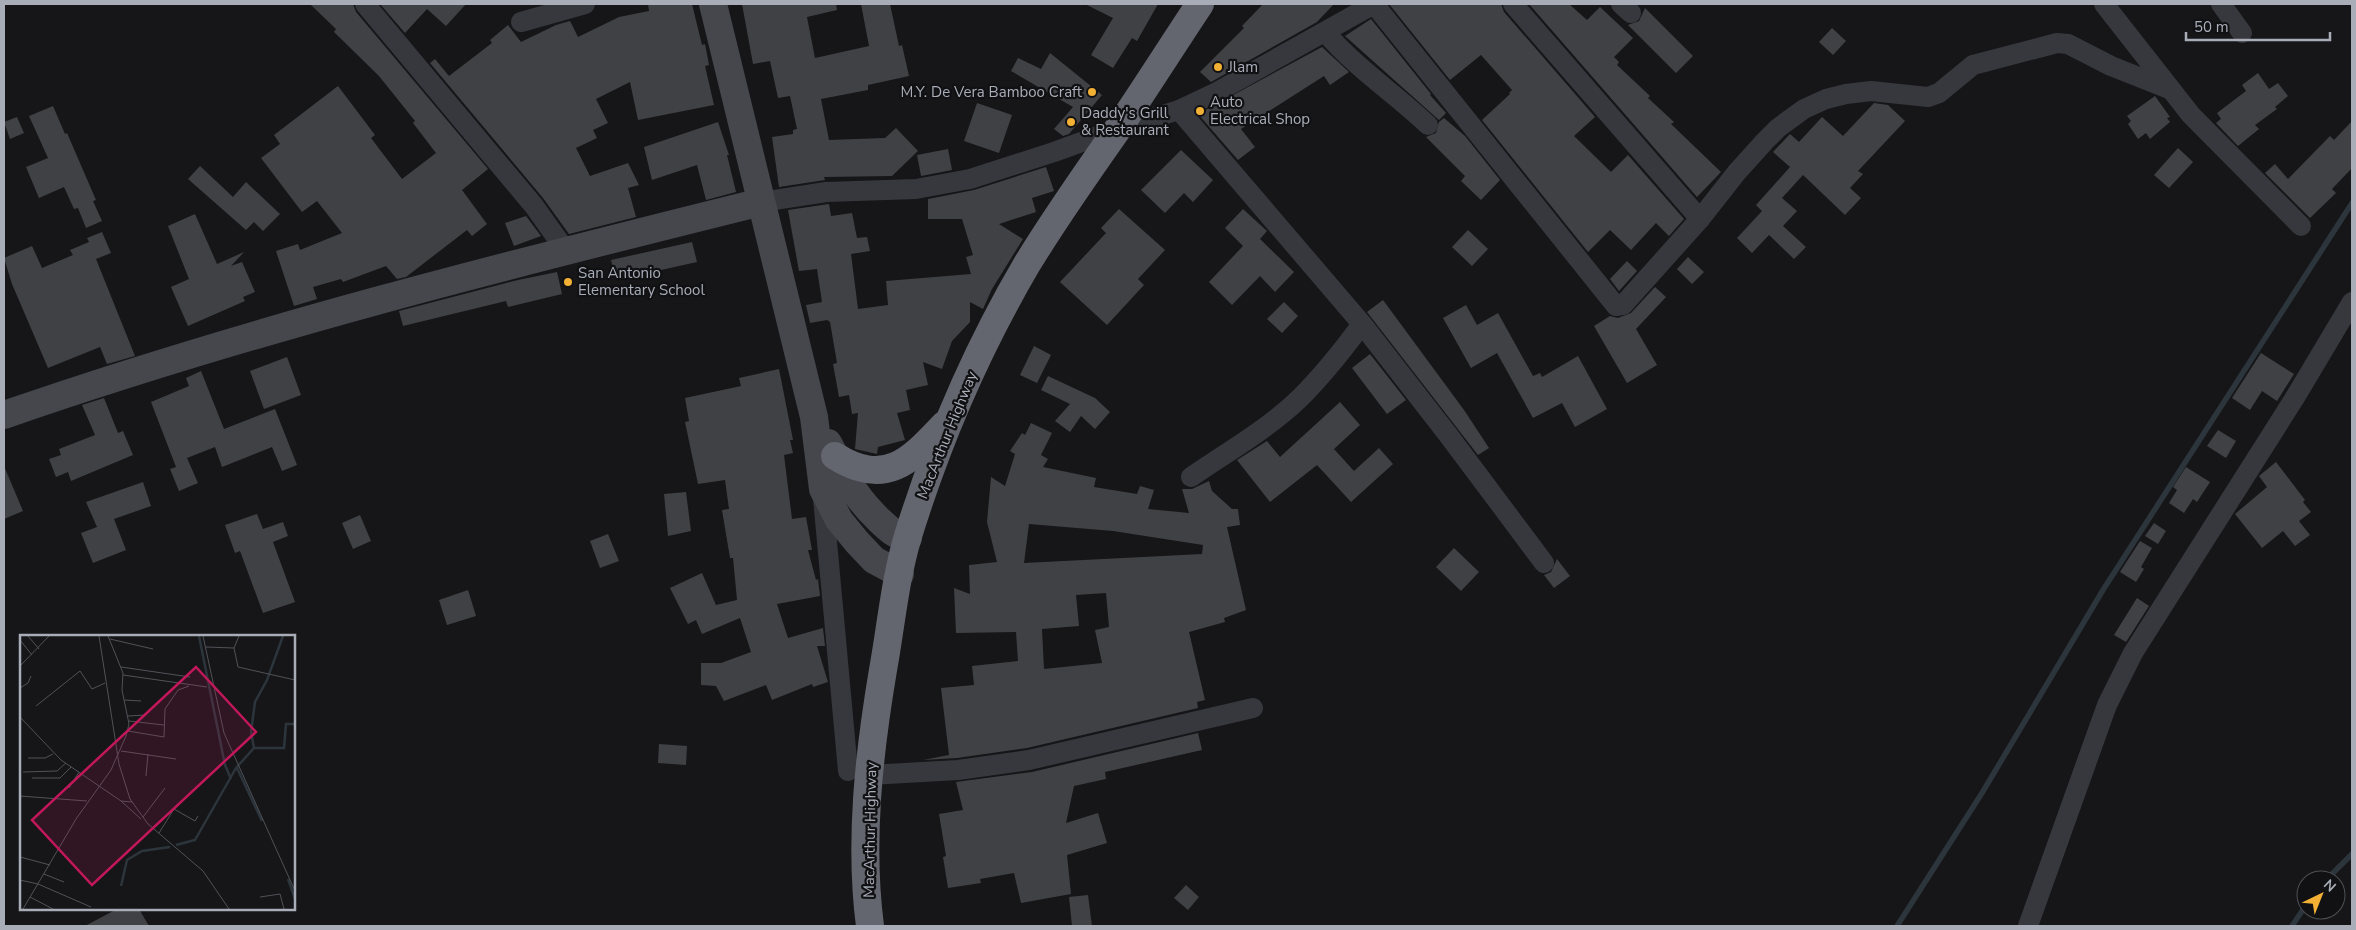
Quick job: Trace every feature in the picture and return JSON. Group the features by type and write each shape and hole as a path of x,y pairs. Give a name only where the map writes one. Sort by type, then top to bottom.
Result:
{"highway":[{"name":"MacArthur Highway","path":"870,926 859,773 877,706 908,538 952,416 988,337 1026,265 1072,192 1117,129 1200,4"},
{"path":"835,456 872,470 895,467 913,457 952,416"}],"main road":[{"path":"713,4 814,417 822,489 839,520 857,542 874,560 900,574"},
{"path":"4,415 204,350 343,309 762,202"},
{"path":"814,417 849,486 863,505 896,536 908,538"}],"street":[{"path":"365,4 534,206 566,251"},
{"path":"522,22 585,4"},
{"path":"762,202 826,192 916,189 970,179 1179,110 1218,92 1326,33 1374,4 1616,306 1623,305 1700,219 1737,172 1778,128 1804,109 1826,99 1871,91 1928,96 1939,93 1973,65 2056,43 2068,44 2111,66 2170,88"},
{"path":"1513,4 1700,219"},
{"path":"2104,4 2170,88 2214,140 2302,226"},
{"path":"2221,4 2242,33"},
{"path":"1326,33 1353,63 1402,100 1428,125"},
{"path":"1179,110 1362,324 1450,436 1544,563"},
{"path":"2028,926 2087,760 2120,678 2133,653 2294,399 2352,302"},
{"path":"1191,477 1250,437 1299,399 1335,361 1362,324"},
{"path":"822,489 859,773 958,770 1029,760 1253,708"}],"building":[{"path":"310,4 353,4 356,12 488,169 462,190 487,224 472,236 467,230 406,277 397,279 386,266 343,282 341,279 313,287 317,299 294,306 276,251 298,244 300,250 342,233 317,201 302,212 261,158 280,144 274,135 338,86 375,135 371,138 402,179 436,153 413,123 415,121 379,76 334,32 336,29"},
{"path":"380,4 466,4 446,26 427,9 405,33"},
{"path":"648,4 692,4 702,45 705,44 709,65 705,66 714,105 638,120 630,82 596,99 608,123 593,130 597,138 576,148 590,176 628,163 639,185 628,188 636,217 569,234 543,198 430,63 435,59 449,76 492,43 490,40 508,25 521,42 556,25 570,21 578,37 619,17 649,11"},
{"path":"742,4 836,4 837,10 807,17 815,58 869,46 861,4 890,4 899,46 902,45 909,76 868,85 868,90 821,99 829,140 885,138 896,128 918,151 892,176 824,177 825,180 779,187 772,137 793,134 793,130 797,129 790,96 778,98 770,61 753,64"},
{"path":"1085,4 1158,4 1137,41 1132,38 1113,68 1091,55 1113,18"},
{"path":"1263,4 1334,4 1317,22 1211,82 1200,72 1244,28 1242,26"},
{"path":"1389,4 1501,4 1504,12 1595,117 1574,136 1611,172 1628,155 1684,219 1669,236 1656,223 1631,250 1610,230 1588,252 1482,120 1512,90 1481,55 1450,80"},
{"path":"1529,4 1569,4 1587,20 1600,7 1633,38 1614,57 1619,62 1617,65 1674,122 1671,124 1721,172 1697,197"},
{"path":"1645,8 1693,56 1676,73 1628,25 1639,21"},
{"path":"1371,19 1446,113 1439,120 1345,36"},
{"path":"1832,28 1846,41 1833,55 1819,42"},
{"path":"1322,47 1349,72 1330,85 1324,76 1241,129 1255,147 1238,160 1198,114"},
{"path":"1050,53 1102,95 1069,134 1063,136 1054,129 1073,107 1011,71 1018,58 1041,69"},
{"path":"2258,73 2269,89 2278,83 2288,96 2275,107 2277,109 2255,125 2259,129 2238,146 2216,123 2221,119 2217,113 2246,91 2242,85"},
{"path":"2155,96 2170,117 2167,118 2170,122 2150,139 2146,133 2138,139 2128,124 2131,121 2127,116"},
{"path":"977,103 1012,115 999,153 964,141"},
{"path":"1874,103 1888,105 1905,121 1858,171 1863,174 1850,188 1861,198 1845,215 1803,175 1782,198 1797,211 1783,226 1806,247 1794,259 1769,235 1752,253 1737,238 1762,211 1756,205 1790,167 1773,152 1790,134 1799,142 1822,117 1843,136"},
{"path":"53,106 96,200 93,201 102,221 86,228 78,208 74,209 64,187 39,198 26,167 48,158 29,116"},
{"path":"17,117 24,133 10,139 4,122"},
{"path":"1444,118 1465,136 1500,180 1481,200 1461,181 1465,176 1426,137 1436,133 1439,122"},
{"path":"2352,121 2352,168 2332,189 2336,193 2310,218 2265,173 2275,164 2288,179 2330,136 2334,140"},
{"path":"718,122 729,155 727,155 736,192 706,200 697,165 652,180 644,147"},
{"path":"2178,148 2193,162 2169,188 2154,175"},
{"path":"948,149 952,170 921,176 917,155"},
{"path":"1181,150 1213,180 1193,202 1184,193 1165,213 1141,190"},
{"path":"200,166 233,197 246,182 280,214 263,231 254,222 246,230 188,179"},
{"path":"1046,167 1054,191 1032,198 1036,212 999,224 1023,239 992,289 983,309 970,302 970,322 952,341 942,369 923,362 928,385 906,390 910,410 897,413 905,440 878,447 877,454 855,449 858,413 852,414 849,395 839,397 833,364 837,363 830,322 827,320 810,323 806,305 822,302 817,269 799,271 788,210 829,204 831,216 852,213 857,238 867,237 870,251 851,254 858,309 888,305 886,281 971,274 966,257 973,255 962,219 928,219 928,199 974,190"},
{"path":"1119,209 1165,250 1138,279 1144,285 1107,325 1060,282 1106,233 1101,228"},
{"path":"1243,209 1267,231 1260,239 1294,272 1275,292 1260,276 1232,305 1209,282 1243,246 1225,228"},
{"path":"195,214 217,264 244,252 231,266 242,262 255,292 243,297 245,301 188,326 171,287 189,279 168,226"},
{"path":"526,216 541,236 514,246 505,223"},
{"path":"1468,230 1488,249 1472,266 1452,247"},
{"path":"102,232 111,253 96,259 135,356 107,364 100,347 48,368 12,284 4,258 32,246 42,268 73,255 70,250 89,242 87,238"},
{"path":"692,242 697,262 616,280 611,260"},
{"path":"1688,257 1704,272 1692,284 1677,269"},
{"path":"1627,261 1637,271 1619,291 1610,279"},
{"path":"557,272 562,294 508,307 506,301 403,326 399,311 518,280"},
{"path":"1655,287 1666,297 1636,329 1657,365 1627,383 1594,326 1610,316 1618,318 1631,313"},
{"path":"1383,300 1464,410 1489,448 1478,455 1367,312"},
{"path":"1284,302 1298,316 1282,333 1267,319"},
{"path":"1466,305 1477,325 1498,313 1533,376 1540,373 1542,377 1578,356 1607,409 1575,427 1562,403 1533,418 1497,353 1471,368 1443,318"},
{"path":"1034,346 1051,355 1037,383 1020,375"},
{"path":"2261,353 2294,374 2277,401 2262,391 2250,410 2232,398"},
{"path":"1370,354 1406,400 1387,414 1352,368"},
{"path":"287,357 301,395 264,409 250,371"},
{"path":"779,369 793,440 790,440 793,453 784,455 792,519 806,517 812,550 808,550 816,580 818,579 820,596 777,604 788,638 823,628 825,646 817,646 828,682 813,687 812,684 772,700 766,685 724,701 716,686 701,685 701,663 721,663 751,652 740,618 702,634 696,620 688,624 670,588 702,573 716,605 737,600 733,558 730,558 722,510 729,509 725,480 698,484 685,422 689,421 685,398 741,386 739,378"},
{"path":"201,371 224,429 275,409 297,465 282,471 272,447 222,467 215,447 187,458 198,483 179,491 170,469 176,467 151,402 189,386 186,378"},
{"path":"1048,376 1095,398 1110,412 1095,429 1081,416 1070,432 1055,421 1070,404 1041,390"},
{"path":"104,398 118,433 123,431 133,455 71,481 68,472 56,477 49,459 61,455 59,449 95,435 82,405"},
{"path":"1340,402 1360,425 1334,449 1354,471 1379,448 1393,464 1351,502 1317,465 1270,502 1237,460 1267,441 1280,457"},
{"path":"1031,423 1052,433 1041,455 1048,459 1043,467 1096,478 1094,487 1137,494 1140,486 1154,490 1148,509 1189,513 1182,489 1192,489 1209,481 1212,491 1232,509 1238,509 1240,525 1227,527 1246,610 1224,618 1225,622 1189,632 1205,700 1197,702 1198,708 1027,748 957,758 923,760 949,755 941,688 974,685 972,666 1018,661 1016,632 956,633 954,588 970,594 969,565 997,562 987,522 991,477 1005,486 1015,454 1010,451 1022,433 1025,435","holes":["1029,524 1113,531 1203,545 1202,554 1024,563","1106,593 1109,627 1095,630 1102,663 1044,669 1042,629 1079,626 1076,595"]},
{"path":"2218,430 2236,441 2226,458 2207,446"},
{"path":"2276,462 2305,500 2303,502 2311,512 2299,521 2310,535 2295,546 2283,531 2262,548 2235,514 2267,487 2259,476"},
{"path":"4,466 23,511 4,519"},
{"path":"2186,467 2210,482 2197,502 2193,499 2184,513 2169,503 2177,490 2173,487"},
{"path":"143,482 151,506 114,519 126,550 93,563 81,533 97,527 86,502"},
{"path":"686,492 691,531 668,536 664,494"},
{"path":"257,514 263,529 283,522 288,536 273,542 295,602 263,613 240,551 235,553 225,525"},
{"path":"360,515 371,541 353,549 342,523"},
{"path":"2154,523 2166,531 2158,544 2145,536"},
{"path":"608,534 619,561 600,568 590,541"},
{"path":"2140,541 2152,548 2141,567 2144,569 2136,582 2120,572"},
{"path":"1454,548 1479,572 1461,591 1436,567"},
{"path":"1557,559 1570,576 1554,588 1544,575 1551,572"},
{"path":"468,590 476,616 447,625 439,600"},
{"path":"2137,598 2149,606 2126,642 2114,635"},
{"path":"1198,733 1202,750 1105,772 1106,779 1074,786 1066,823 1098,813 1107,843 1067,855 1071,894 1021,903 1014,873 980,879 981,883 948,888 943,857 946,856 939,814 963,810 956,782 1032,772"},
{"path":"659,744 687,746 686,765 658,763"},
{"path":"1186,885 1199,897 1188,910 1174,898"},
{"path":"1088,895 1092,926 1072,926 1069,897"},
{"path":"115,910 140,910 149,926 85,926"}],"waterway":[{"path":"1897,926 1982,793 2103,590 2352,203"},
{"path":"2336,870 2352,854"},
{"path":"2292,926 2296,920"}],"place":[{"name":"Jlam","path":"1218,67"},
{"name":"M.Y. De Vera Bamboo Craft","path":"1092,92"},
{"name":"Auto Electrical Shop","path":"1200,111"},
{"name":"Daddy's Grill & Restaurant","path":"1071,122"},
{"name":"San Antonio Elementary School","path":"568,282"}]}
